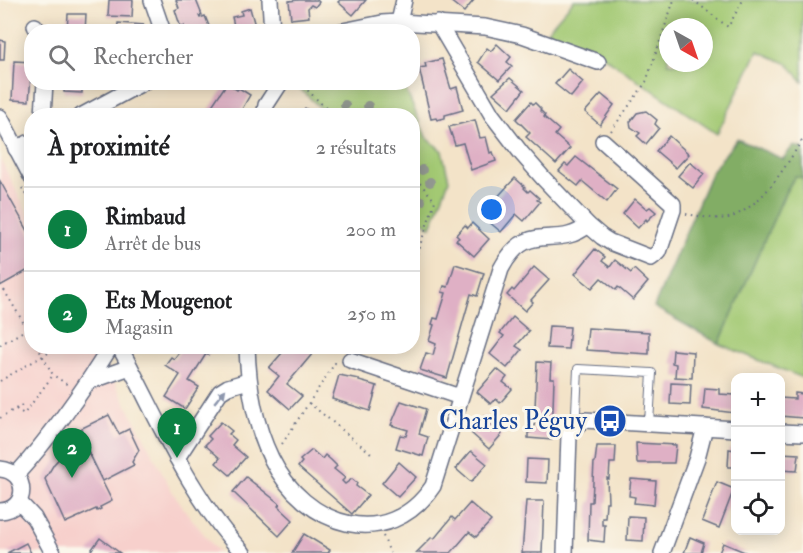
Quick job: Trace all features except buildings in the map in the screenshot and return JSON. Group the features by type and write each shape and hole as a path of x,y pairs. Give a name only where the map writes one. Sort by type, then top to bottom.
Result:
{"street":[{"path":"152,0 160,24"},
{"path":"270,0 272,24"},
{"path":"399,22 404,0"},
{"path":"438,23 505,134 544,179 588,225 610,242 651,258 655,257 659,252 673,204 603,141"},
{"path":"377,24 438,23 485,27 522,35 598,62"},
{"path":"459,56 461,25"},
{"path":"43,108 45,90"},
{"path":"96,108 129,90"},
{"path":"266,108 276,90"},
{"path":"0,117 24,164"},
{"path":"16,149 24,145"},
{"path":"247,354 248,381 264,442 292,490 310,509 344,532 362,537 382,534 395,529 412,516 433,486 505,260 524,242 538,237 573,235 588,225"},
{"path":"16,475 88,382 106,354"},
{"path":"123,354 177,458 209,512 243,553"},
{"path":"350,361 460,397"},
{"path":"88,382 130,367"},
{"path":"177,458 220,392 248,381"},
{"path":"565,553 569,435 578,422 584,420 731,429"},
{"path":"662,553 697,458 705,427"},
{"path":"785,432 803,433"},
{"path":"0,469 16,475 22,490 19,502 9,510 0,511"},
{"path":"19,502 34,518 53,553"}],"lane":[{"path":"578,422 576,412 578,369 652,373 649,423"}],"path":[{"path":"603,141 646,82 674,0"},
{"path":"693,0 728,27 743,0"},
{"path":"307,90 326,108"},
{"path":"673,210 699,217 730,218 761,198 803,140"},
{"path":"420,183 435,201 420,245"},
{"path":"4,290 24,324"},
{"path":"0,345 24,331"},
{"path":"41,354 54,375 70,387"},
{"path":"0,381 48,354"},
{"path":"272,459 335,363 345,366 350,361"},
{"path":"16,409 24,414 54,375"},
{"path":"309,403 372,454"},
{"path":"0,418 22,405"},
{"path":"382,534 390,553"}],"shaded area":[{"path":"0,158 24,206 24,354 100,354 172,491 219,553 0,553"}],"green space":[{"path":"574,0 803,0 803,82 788,64 758,51 717,134 601,55 547,31"},
{"path":"301,90 406,90 414,108 321,108"},
{"path":"420,123 426,137 442,151 449,180 431,227 420,219"},
{"path":"737,139 783,159 793,146 803,148 803,178 795,176 785,193 719,344 654,307 712,171"},
{"path":"795,176 803,178 803,378 719,344 785,193"}],"place":[{"name":"Charles Péguy","path":"610,421"},
{"name":"Rimbaud","path":"177,458"},
{"name":"Ets Mougenot","path":"72,478"}]}
